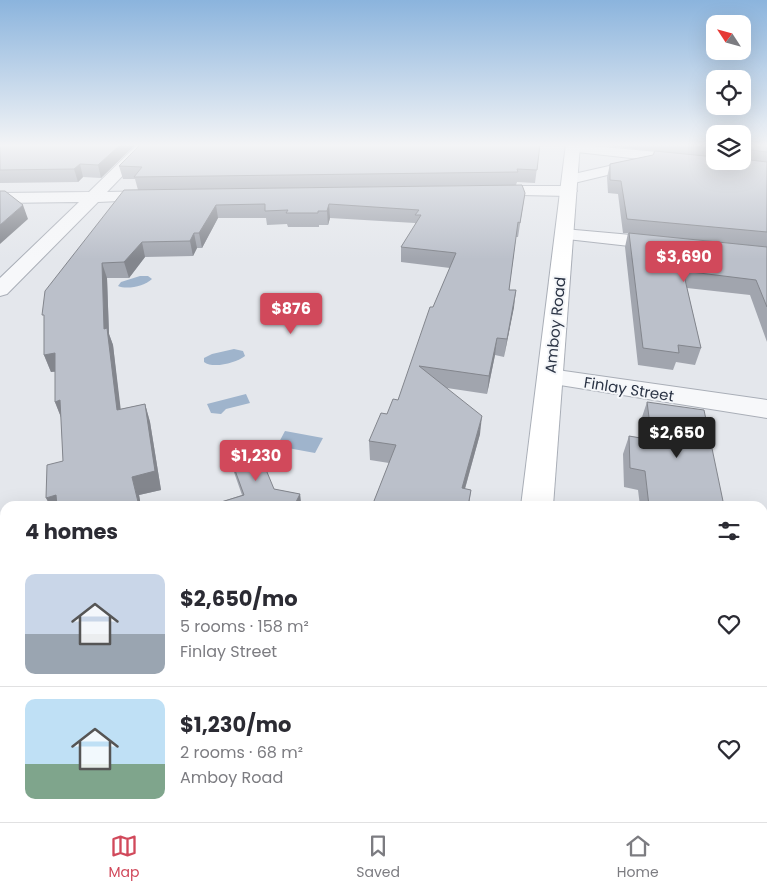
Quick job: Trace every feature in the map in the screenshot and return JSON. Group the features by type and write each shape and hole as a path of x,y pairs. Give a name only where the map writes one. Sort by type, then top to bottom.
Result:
{"street":[{"path":"0,290 108,182"},
{"path":"469,191 569,185 578,182"},
{"name":"Amboy Road","path":"538,501 569,185"},
{"path":"0,198 171,195"},
{"path":"564,234 678,245"},
{"name":"Finlay Street","path":"550,377 767,409"}],"water":[{"path":"140,276 148,276 152,279 136,287 126,288 118,286 121,282"},
{"path":"234,349 243,351 245,356 236,361 219,365 204,362 204,358 212,354"},
{"path":"246,394 250,403 226,409 221,414 211,413 207,404"},
{"path":"285,431 323,438 315,453 277,446"}],"building":[{"path":"621,182 767,182 767,232 627,219"},
{"path":"522,185 525,193 520,223 518,222 509,290 516,290 507,339 497,338 489,376 419,366 482,416 462,488 471,490 469,501 374,501 396,445 369,441 381,413 387,414 393,399 398,400 430,307 433,307 456,253 401,247 421,215 415,215 419,210 329,204 327,211 318,211 318,213 286,213 288,210 265,211 265,204 216,205 199,233 194,233 190,241 142,242 124,262 102,263 104,329 107,328 117,410 145,404 155,471 132,477 138,501 57,501 56,495 46,498 47,465 63,461 60,400 55,402 55,353 44,355 44,315 42,315 45,291 124,190"},
{"path":"0,191 5,191 23,205 0,225"},
{"path":"629,233 767,247 767,307 756,280 683,271 701,348 678,345 679,353 643,348"},
{"path":"647,402 704,410 723,501 648,501 645,471 630,468 629,436 652,440"},
{"path":"255,443 274,489 300,494 296,501 224,501 244,495 228,451"}]}
